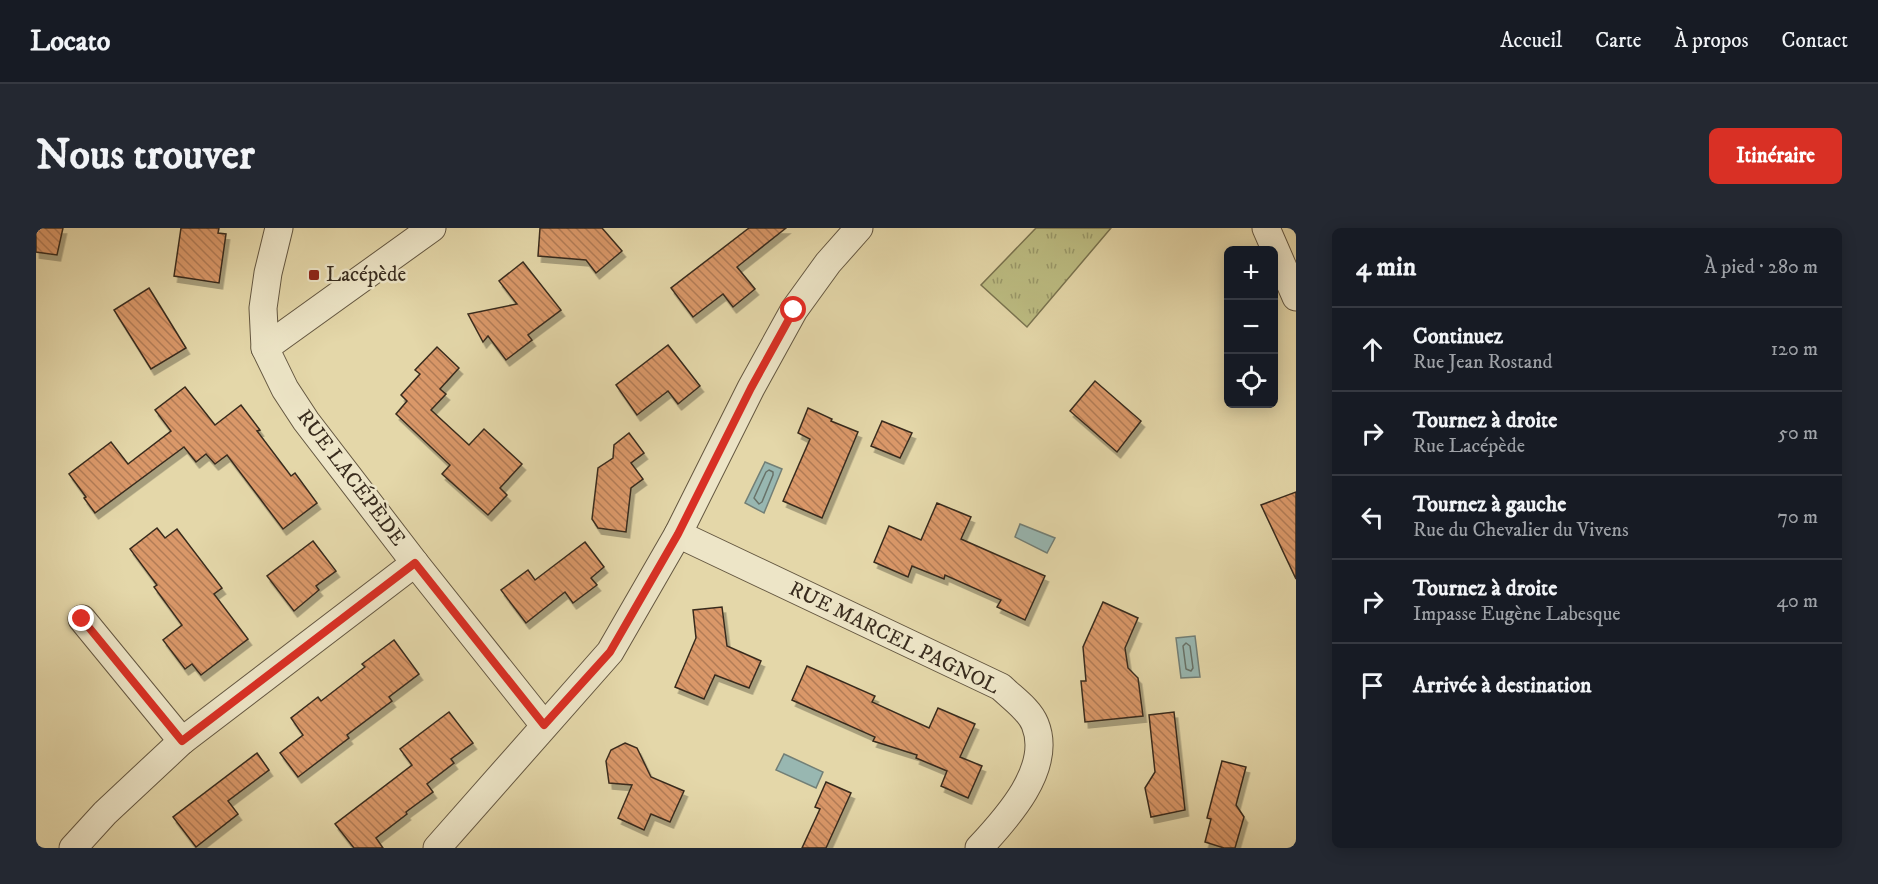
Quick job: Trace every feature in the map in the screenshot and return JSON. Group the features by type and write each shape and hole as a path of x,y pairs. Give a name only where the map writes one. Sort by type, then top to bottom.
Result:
{"street":[{"name":"RUE LACÉPÈDE","path":"279,228 268,273 263,308 265,348 285,389 306,421 415,563 544,725"},
{"path":"265,348 432,228"},
{"path":"437,848 610,652 678,534 751,388 794,310 828,263 859,228"},
{"path":"1266,228 1296,297"},
{"name":"RUE MARCEL PAGNOL","path":"678,534 1000,687 1026,710 1035,722 1039,738 1034,774 1012,810 980,848"},
{"path":"73,848 105,813 182,741 415,563"},
{"path":"82,619 182,741"}],"green space":[{"path":"1036,228 1111,228 1027,327 981,285"}],"water":[{"path":"765,462 782,469 764,513 745,503"},
{"path":"1020,524 1055,538 1047,553 1015,537"},
{"path":"1195,636 1200,677 1181,678 1176,638"},
{"path":"784,754 823,772 816,788 776,770"}],"building":[{"path":"36,228 63,228 57,255 36,252"},
{"path":"181,228 219,228 218,233 226,234 219,283 174,276"},
{"path":"540,228 602,228 622,251 596,273 586,260 538,256"},
{"path":"749,228 786,228 737,267 755,289 733,307 723,294 693,317 671,288"},
{"path":"523,262 561,310 528,335 532,340 506,360 488,336 483,342 468,314 517,304 499,281"},
{"path":"149,288 186,348 151,369 114,310"},
{"path":"668,345 700,386 678,404 668,391 637,415 616,385"},
{"path":"437,347 459,368 440,389 446,394 431,410 469,445 484,429 522,464 500,488 507,495 488,515 442,474 450,465 396,414 407,401 401,395 420,374 415,370"},
{"path":"1095,381 1141,421 1117,452 1070,411"},
{"path":"185,387 215,425 241,405 260,430 257,431 291,476 295,473 317,503 283,529 227,455 215,464 206,454 196,462 184,447 95,513 69,474 111,442 128,464 171,431 155,410"},
{"path":"808,408 858,432 822,518 783,501 810,439 798,433"},
{"path":"882,421 912,433 900,458 871,446"},
{"path":"629,433 644,453 631,463 643,479 631,488 626,532 598,528 592,519 598,468 613,458 614,445"},
{"path":"1296,492 1296,579 1261,505"},
{"path":"937,503 971,517 961,539 1045,576 1025,620 997,607 1001,600 945,575 944,579 912,566 908,577 874,562 889,526 921,540"},
{"path":"157,528 165,538 177,529 222,588 214,594 248,639 201,675 192,664 185,669 163,640 182,625 154,587 157,585 130,549"},
{"path":"313,541 336,571 316,586 319,590 294,611 267,576"},
{"path":"585,542 604,567 591,578 597,585 573,603 565,592 526,623 501,590 528,570 535,580"},
{"path":"1103,602 1138,618 1125,648 1128,668 1138,678 1143,716 1085,722 1081,681 1086,681 1083,647"},
{"path":"722,607 727,646 761,661 749,688 715,675 704,699 675,687 696,638 693,610"},
{"path":"394,640 419,674 389,697 392,701 347,735 349,738 298,777 280,753 303,735 291,718 318,697 321,701 365,667 362,664"},
{"path":"807,666 875,696 872,702 929,728 938,708 975,724 960,757 982,766 968,798 941,786 947,771 916,758 917,755 873,741 875,737 792,700"},
{"path":"449,712 473,743 451,759 454,763 427,784 433,792 376,838 383,848 354,848 335,824 412,765 400,749"},
{"path":"1174,712 1185,810 1151,817 1145,788 1155,772 1149,715"},
{"path":"625,743 637,748 651,777 684,791 670,822 651,814 644,830 618,818 632,785 609,783 606,761 611,750"},
{"path":"257,753 269,770 228,801 238,814 196,847 173,817"},
{"path":"1222,761 1246,767 1236,805 1244,817 1235,848 1224,848 1205,842 1211,819 1207,818"},
{"path":"826,782 851,793 826,848 802,848 820,809 815,807"}],"place":[{"name":"Lacépède","path":"314,275"}],"route":[{"path":"82,619 182,741 415,563 544,725 610,652 678,534 751,388 794,310"}]}
